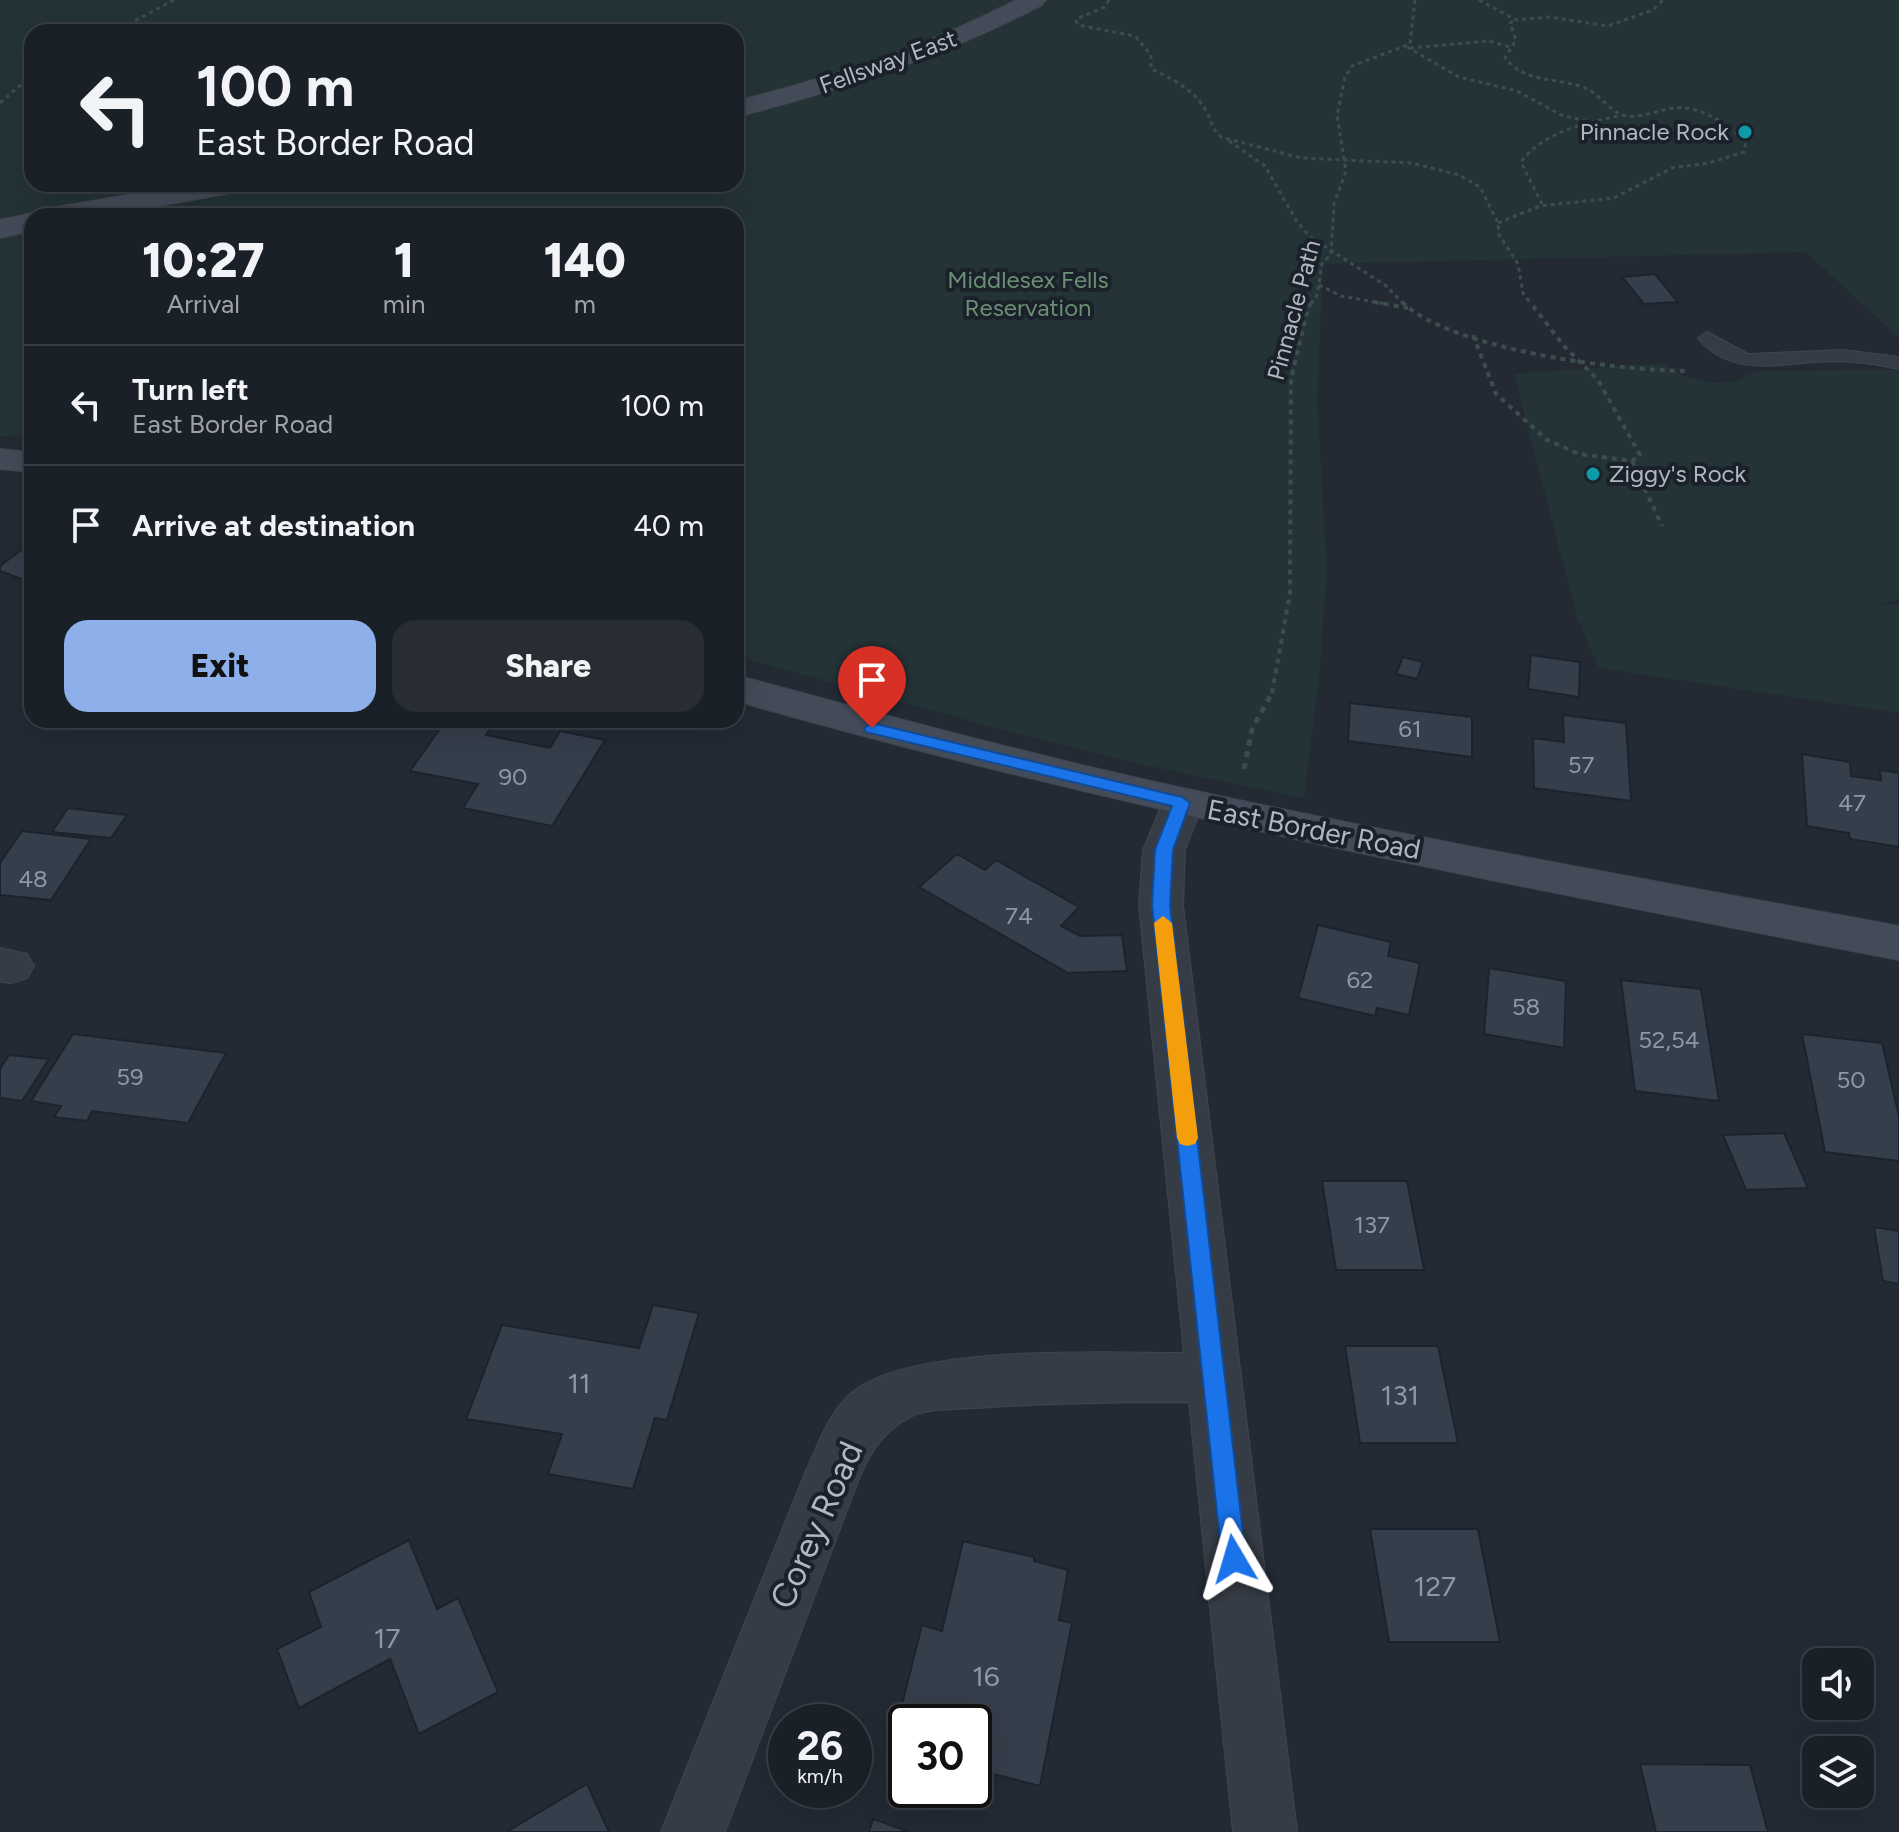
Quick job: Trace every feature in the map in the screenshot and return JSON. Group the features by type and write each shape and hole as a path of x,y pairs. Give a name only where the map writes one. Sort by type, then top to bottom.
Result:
{"street":[{"name":"Fellsway East","path":"744,107 809,91 904,59 964,35 1034,0"},
{"path":"102,208 191,192"},
{"path":"0,229 24,224"},
{"path":"0,459 24,461"},
{"name":"East Border Road","path":"744,690 872,728 1182,803 1899,943"},
{"path":"1182,803 1164,850 1161,905 1265,1832"},
{"name":"Corey Road","path":"693,1832 833,1473 849,1439 870,1412 902,1393 937,1386 1050,1378 1213,1377"}],"lane":[{"path":"1707,338 1725,354 1738,359 1785,361 1833,356 1899,363"}],"path":[{"path":"129,24 174,0"},
{"path":"1109,0 1105,7 1079,18 1076,21 1078,25 1135,36 1151,55 1151,69 1174,80 1187,91 1209,113 1211,128 1221,137 1268,168 1292,217 1307,235 1331,254 1380,282 1409,308"},
{"path":"1415,0 1413,37 1407,47 1459,77 1517,91 1561,115 1586,121"},
{"path":"1479,0 1516,20"},
{"path":"1623,114 1591,90 1543,80 1515,68 1505,58 1516,40 1510,23 1549,17 1580,24 1615,25 1653,10 1663,0"},
{"name":"Pinnacle Path","path":"1236,813 1252,729 1273,692 1290,593 1291,379 1308,308 1317,295 1322,264 1331,254 1334,204 1346,171 1337,116 1345,77 1352,66 1368,58 1407,47 1433,49 1495,41 1510,47"},
{"path":"0,103 24,82"},
{"path":"1498,223 1519,210 1542,204 1604,201 1627,193 1643,180 1674,167 1708,163 1744,152 1746,142 1717,119 1688,107 1586,121 1573,130 1545,140 1525,154 1521,162 1542,204"},
{"path":"1221,137 1301,158 1394,160 1459,175 1480,187 1498,223 1499,235 1518,264 1523,293 1564,346 1582,361 1613,404 1623,430 1640,455 1632,461 1579,454 1547,440 1496,394 1473,335"},
{"path":"1319,285 1341,296 1409,308 1473,335 1526,351 1582,361 1668,371 1712,367 1738,359"},
{"path":"1632,461 1662,526"}],"green space":[{"name":"Middlesex Fells Reservation","path":"0,0 1899,0 1899,338 1806,252 1323,264 1317,401 1327,570 1319,678 1304,798 1125,761 744,658 744,208 24,208 24,438 0,436"},
{"path":"1663,363 1685,377 1712,383 1732,382 1758,371 1899,370 1899,599 1877,605 1899,605 1899,713 1599,668 1577,617 1514,374"}],"building":[{"path":"1655,274 1678,302 1644,304 1622,277"},
{"path":"24,548 24,580 0,571 0,566"},
{"path":"1531,655 1580,662 1579,697 1528,689"},
{"path":"1403,657 1423,662 1417,679 1396,674"},
{"path":"1350,703 1472,717 1472,757 1348,741"},
{"path":"1563,715 1626,723 1631,801 1534,788 1533,738 1564,742"},
{"path":"440,728 491,728 486,735 550,748 560,731 605,740 552,826 463,808 478,784 410,771"},
{"path":"1802,754 1850,762 1851,776 1881,780 1880,770 1899,773 1899,847 1850,839 1849,833 1807,826"},
{"path":"68,808 127,815 111,838 52,832"},
{"path":"22,831 91,839 51,900 0,895 0,863"},
{"path":"957,854 985,870 996,860 1079,907 1061,926 1080,936 1122,935 1127,971 1068,973 919,887"},
{"path":"1318,925 1391,942 1388,956 1420,963 1409,1015 1377,1008 1375,1016 1298,998"},
{"path":"1489,968 1566,981 1564,1048 1484,1034"},
{"path":"1621,980 1701,989 1719,1101 1635,1091"},
{"path":"73,1034 226,1053 188,1123 92,1111 87,1121 54,1117 61,1106 31,1101"},
{"path":"1802,1034 1882,1043 1899,1116 1899,1161 1825,1152"},
{"path":"9,1055 49,1059 22,1101 0,1098 0,1069"},
{"path":"1784,1133 1808,1188 1746,1190 1723,1135"},
{"path":"1322,1181 1407,1181 1424,1270 1336,1270"},
{"path":"1874,1227 1899,1231 1899,1284 1883,1281"},
{"path":"653,1305 699,1313 667,1420 655,1418 633,1489 548,1474 562,1434 466,1419 502,1325 639,1348"},
{"path":"1345,1346 1438,1346 1458,1443 1360,1443"},
{"path":"1370,1529 1478,1529 1500,1642 1389,1642"},
{"path":"409,1540 437,1609 458,1598 498,1692 419,1734 390,1659 299,1708 277,1649 321,1627 309,1592"},
{"path":"963,1541 1034,1557 1034,1561 1068,1570 1059,1620 1072,1623 1040,1786 992,1774 992,1704 902,1704 922,1625 942,1631"},
{"path":"1640,1764 1750,1765 1768,1832 1656,1832"},
{"path":"587,1784 609,1832 508,1832 508,1831"},
{"path":"873,1819 910,1832 869,1832"}],"slow traffic":[{"path":"1163,923 1187,1138"}],"place":[{"name":"Pinnacle Rock","path":"1745,132"},
{"name":"Ziggy's Rock","path":"1593,474"}],"route":[{"path":"872,728 1182,803 1170,827 1164,850 1161,905 1234,1559"}]}
